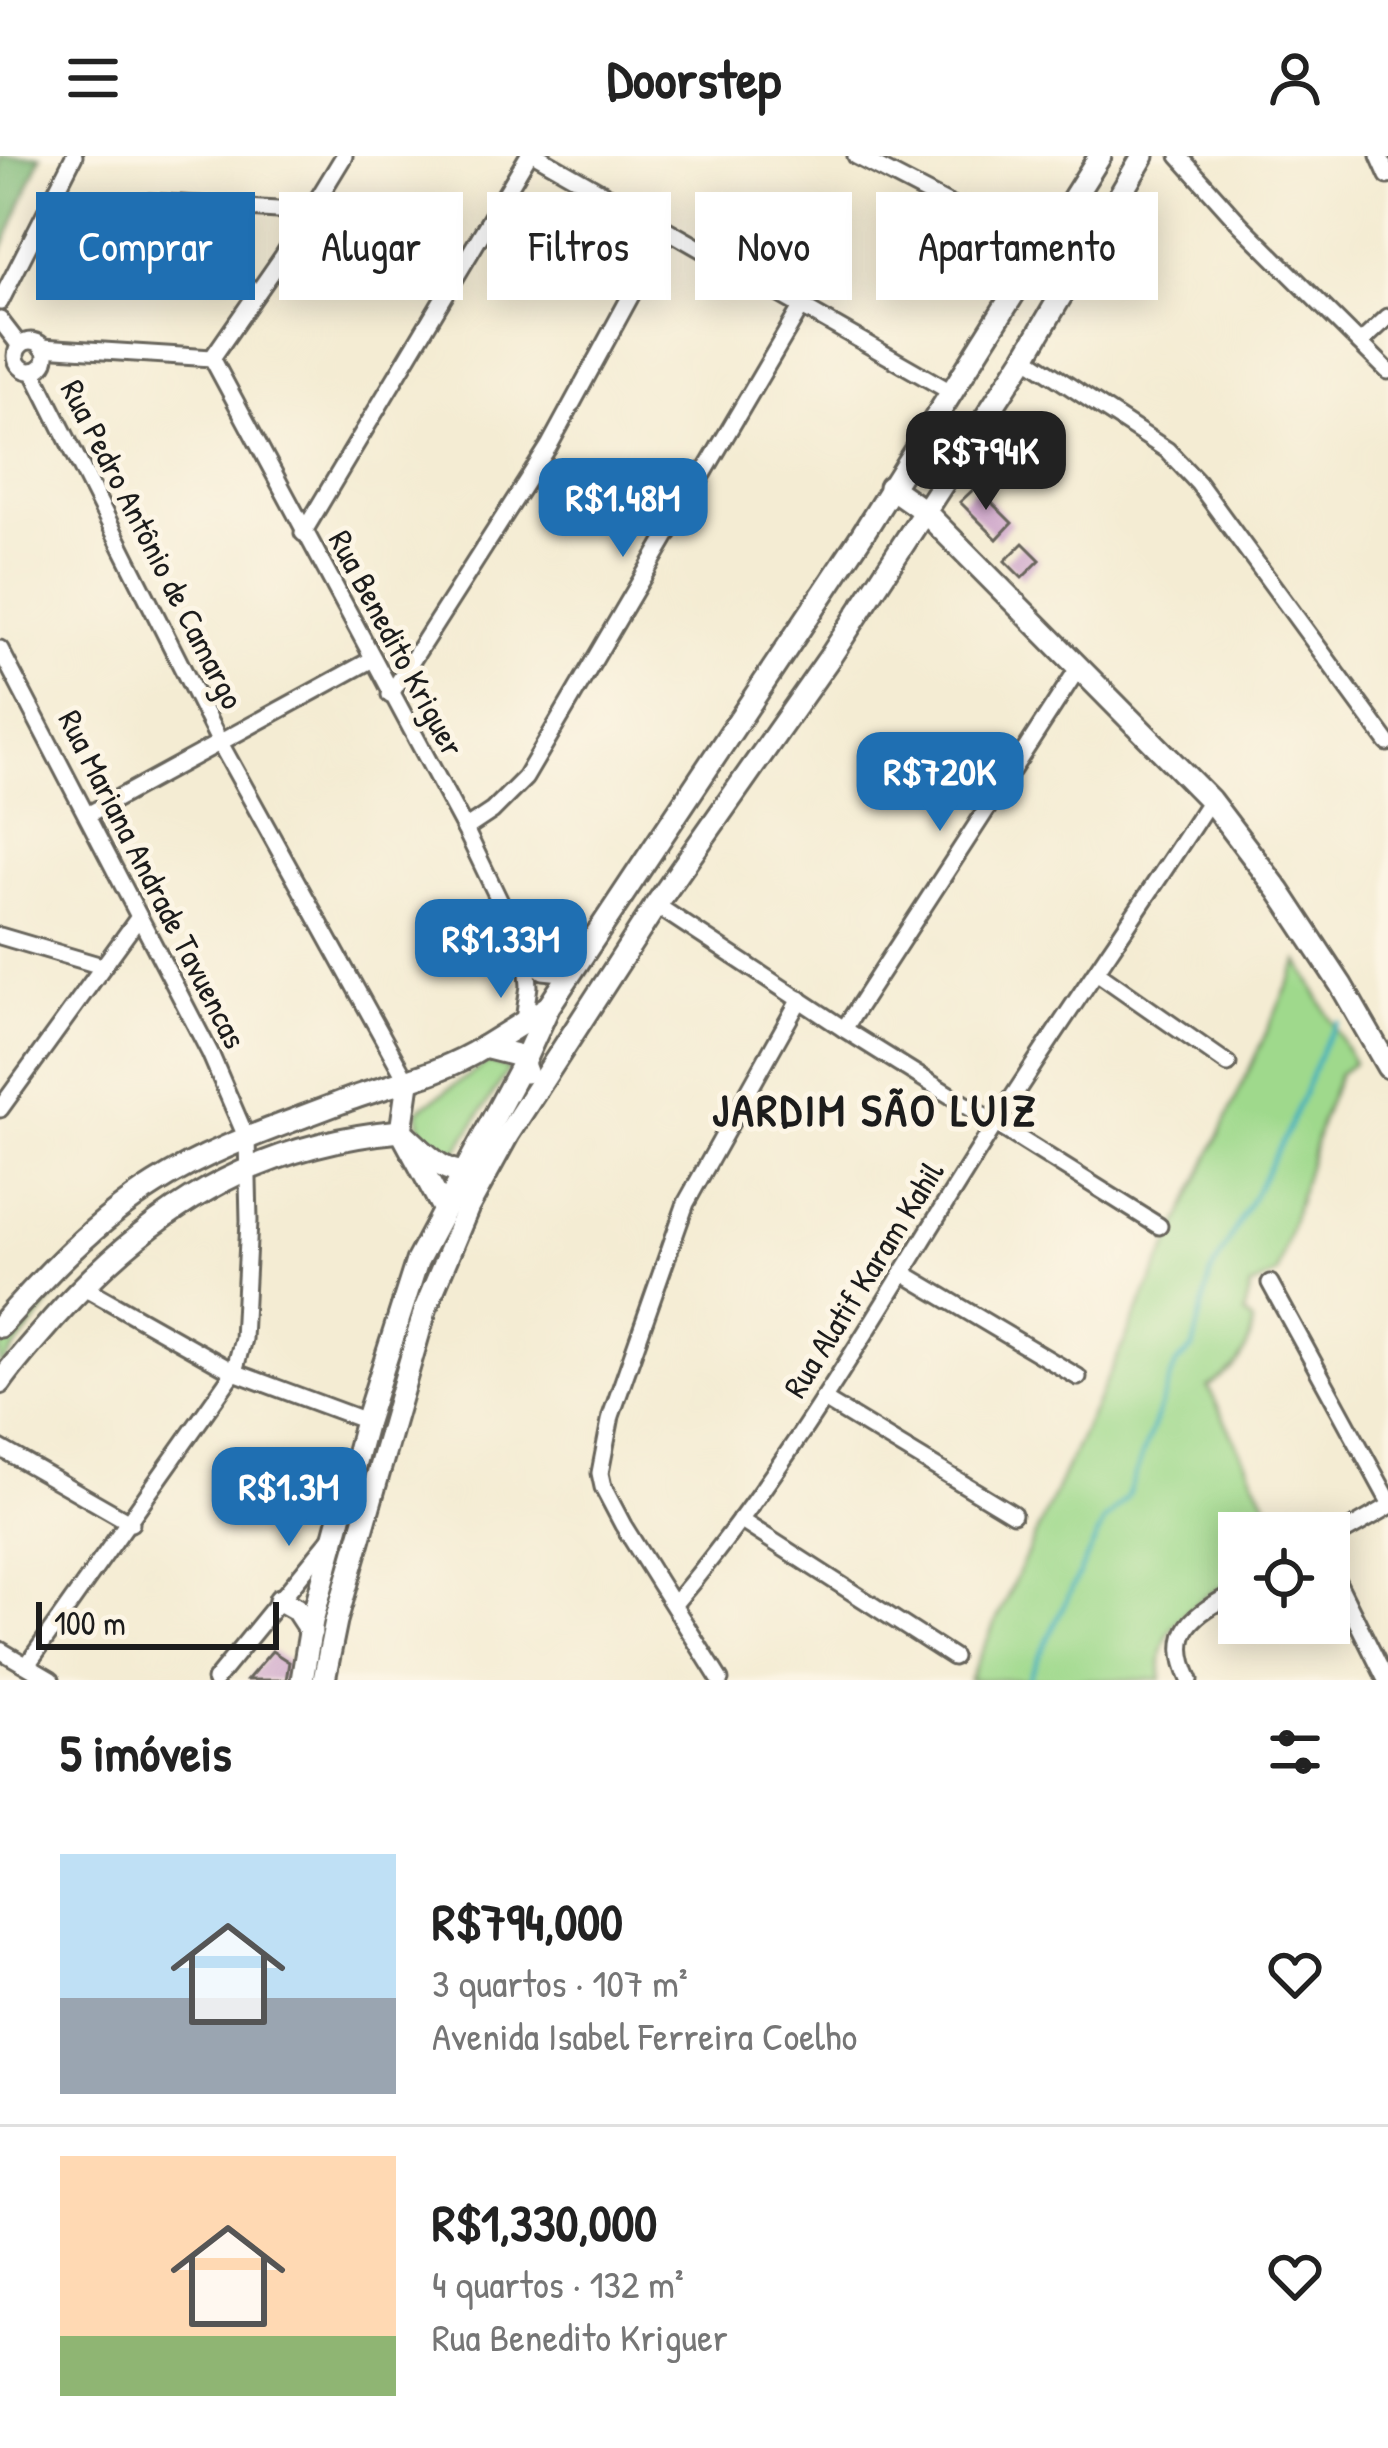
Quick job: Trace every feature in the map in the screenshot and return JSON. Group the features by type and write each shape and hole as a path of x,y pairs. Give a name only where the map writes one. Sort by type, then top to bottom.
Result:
{"main road":[{"path":"320,1680 426,1307 468,1207 508,1134 656,904 830,657 1024,357 1143,156"},
{"path":"1078,192 1098,159 1122,175 1122,189"},
{"path":"302,1680 310,1630 365,1421 417,1261 549,1006 1010,300"},
{"path":"890,487 924,512 1210,800 1279,891 1388,1067"},
{"path":"0,1326 38,1282 157,1182 247,1138 451,1067 549,1006"},
{"path":"0,1383 82,1286 143,1229 194,1196 248,1170 345,1136 401,1131 440,1165 464,1174 477,1169 508,1134 526,1087 520,1056 484,1047"},
{"path":"408,1083 401,1131 444,1210"},
{"path":"280,1600 296,1610 310,1630 320,1680"}],"street":[{"path":"0,302 74,156"},
{"path":"322,192 344,156"},
{"path":"303,533 528,156"},
{"path":"538,156 599,192"},
{"path":"856,156 925,192"},
{"path":"1179,156 1388,371"},
{"path":"1379,156 1388,176"},
{"path":"671,234 951,392"},
{"path":"20,346 29,342 42,347 212,358 279,258"},
{"path":"390,695 549,446 628,300"},
{"path":"465,829 492,811 524,778 800,309"},
{"path":"1360,343 1388,317"},
{"path":"0,320 20,346 17,361 23,369 33,371 45,360 42,347"},
{"path":"1024,357 1167,450 1183,466 1388,742"},
{"name":"Rua Benedito Kriguer","path":"212,358 465,829 527,958 530,986 524,1020"},
{"name":"Rua Pedro Antônio de Camargo","path":"33,371 220,742 408,1083"},
{"name":"Rua Mariana Andrade Tavuencas","path":"0,649 210,1053 247,1138"},
{"path":"87,815 371,660"},
{"path":"844,1029 1079,667"},
{"name":"Rua Alatif Karam Kahil","path":"675,1603 824,1399 995,1124 1210,800"},
{"path":"656,904 844,1029 1160,1226"},
{"path":"2,1101 139,916"},
{"path":"0,936 102,966"},
{"path":"527,958 543,971 572,974"},
{"path":"1098,973 1228,1064"},
{"path":"720,1680 603,1487 600,1473 611,1416 686,1203 800,999"},
{"path":"27,1665 234,1372 243,1340 247,1138"},
{"path":"904,1273 1078,1378"},
{"path":"1270,1283 1388,1503 1350,1527"},
{"path":"82,1286 234,1372 365,1421"},
{"path":"824,1399 1013,1514"},
{"path":"0,1448 131,1523"},
{"path":"740,1520 953,1657"},
{"path":"215,1680 338,1530"},
{"path":"1190,1680 1178,1655 1180,1636 1196,1616 1218,1603"},
{"path":"1350,1607 1386,1680"},
{"path":"0,1650 51,1680"}],"green space":[{"path":"0,156 41,156 0,256"},
{"path":"1299,961 1354,1063 1339,1074 1321,1122 1277,1274 1251,1287 1244,1314 1253,1323 1244,1354 1208,1387 1271,1512 1218,1512 1218,1589 1171,1629 1161,1661 1162,1680 969,1680"},
{"path":"489,1062 509,1069 453,1156 421,1133 418,1110"},
{"path":"158,1192 60,1289 0,1368 0,1349 55,1282 118,1222"}],"building":[{"path":"976,487 1012,523 997,539 960,502"},
{"path":"1023,543 1040,560 1022,578 1005,561"},
{"path":"272,1651 289,1662 286,1680 247,1680"}],"waterway":[{"path":"1028,1680 1104,1522 1127,1497 1176,1364 1193,1349 1210,1276 1287,1133 1338,1022"}],"district":[{"name":"JARDIM SÃO LUIZ","path":"875,1109"}]}
